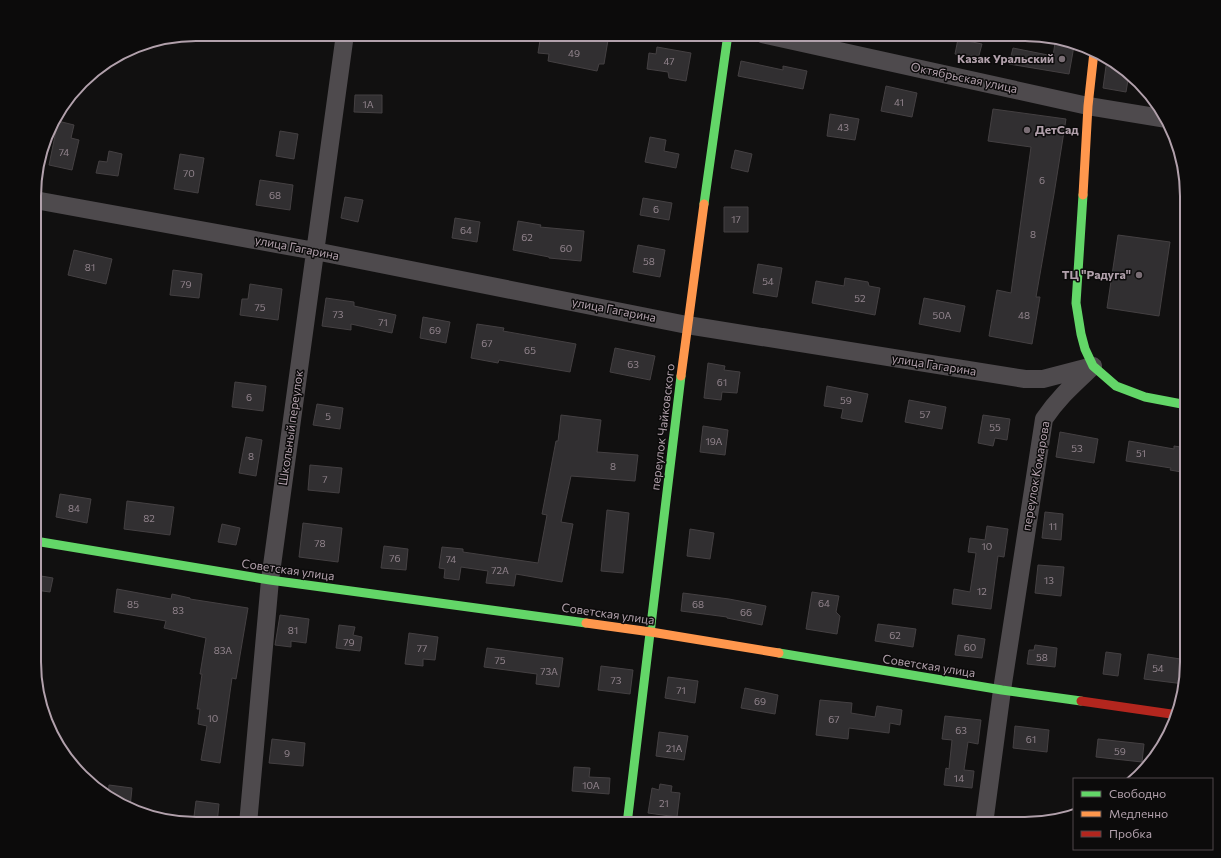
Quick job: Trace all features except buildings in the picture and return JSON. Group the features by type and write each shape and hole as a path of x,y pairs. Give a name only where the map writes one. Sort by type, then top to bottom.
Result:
{"street":[{"name":"Школьный переулок","path":"249,817 270,580 344,41"},
{"name":"переулок Чайковского","path":"628,817 687,325 727,41"},
{"name":"Октябрьская улица","path":"794,41 1088,106 1159,119"},
{"path":"1093,57 1088,106 1076,303 1081,334 1085,349 1094,366 1116,386 1146,397 1180,404"},
{"name":"улица Гагарина","path":"41,201 315,251 687,325 1025,379 1043,379 1094,366"},
{"name":"переулок Комарова","path":"985,817 1002,690 1044,419 1067,389 1094,366"},
{"name":"Советская улица","path":"41,542 270,580 651,632 1002,690 1171,714"}],"traffic: fast":[{"path":"704,204 727,41"},
{"path":"1083,195 1076,303 1085,349 1093,366 1116,386 1145,397 1180,404"},
{"path":"628,817 681,376"},
{"path":"41,542 270,580 586,623"},
{"path":"779,653 1002,690 1081,701"}],"traffic: slow":[{"path":"1083,195 1088,106 1093,57"},
{"path":"681,376 704,204"},
{"path":"586,623 779,653"}],"traffic: jam":[{"path":"1081,701 1171,714"}],"place":[{"name":"Казак Уральский","path":"1062,59"},
{"name":"ДетСад","path":"1027,130"},
{"name":"ТЦ \"Радуга\"","path":"1139,275"}]}
